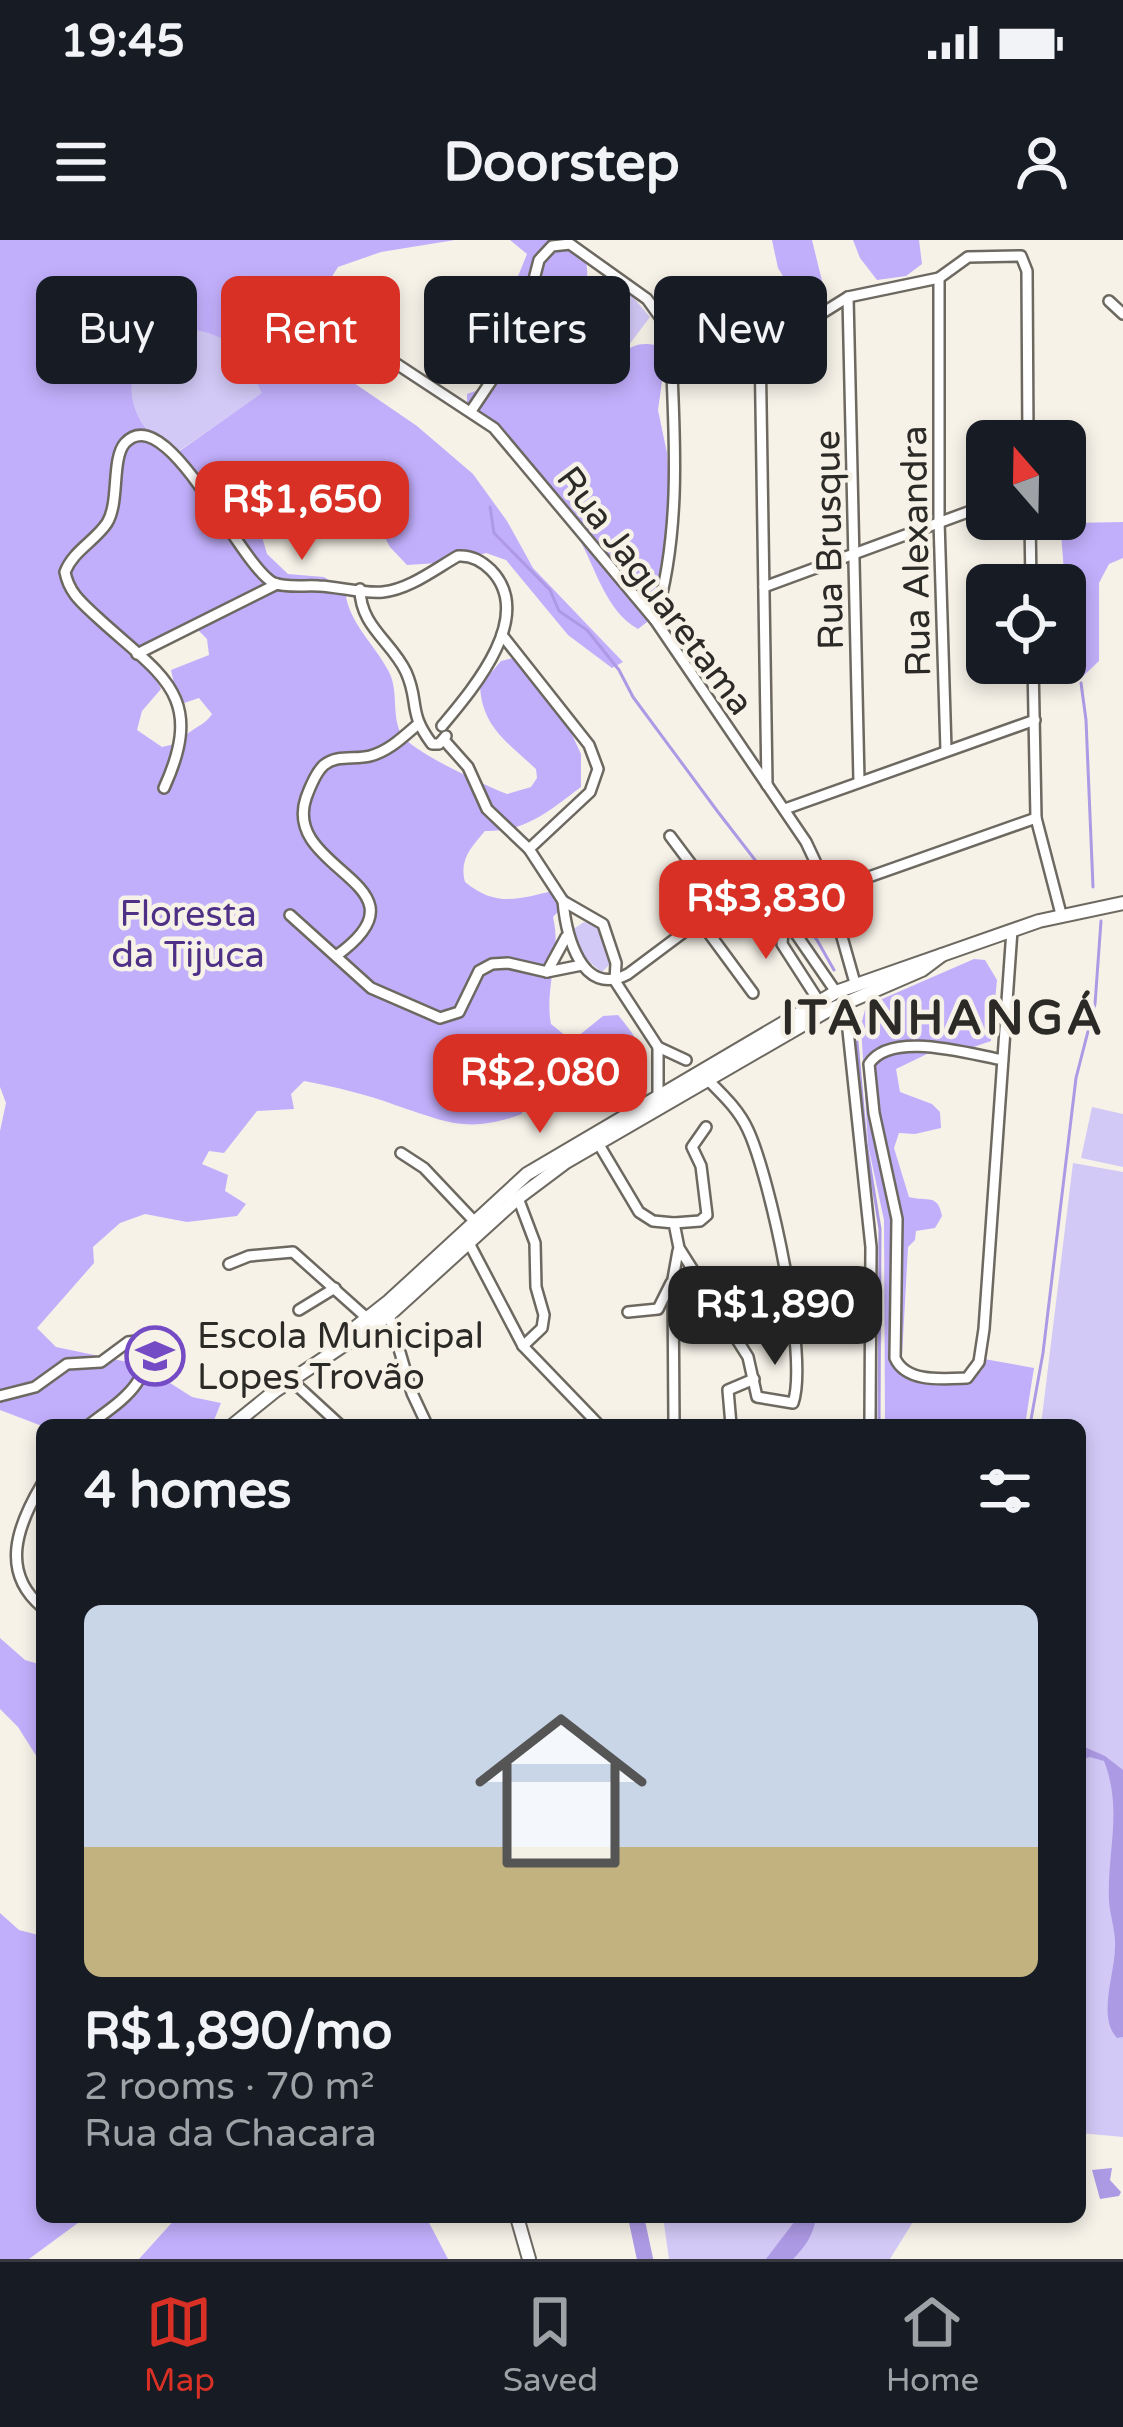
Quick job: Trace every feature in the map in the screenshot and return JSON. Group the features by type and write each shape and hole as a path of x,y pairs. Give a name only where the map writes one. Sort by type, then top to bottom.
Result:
{"main road":[{"path":"841,997 855,983 1012,930 1061,914 1123,903"},
{"path":"328,1355 527,1174 822,1007 922,970 943,955"},
{"path":"241,1419 389,1315 518,1198 598,1143 822,1007"},
{"path":"519,2223 529,2259"}],"street":[{"path":"471,411 518,341 539,260 552,246 570,244 654,309"},
{"path":"827,311 848,297 939,278 968,256 1024,259 1028,420"},
{"name":"Rua Alexandra","path":"939,278 946,751"},
{"name":"Rua Brusque","path":"848,297 859,781"},
{"path":"1109,301 1123,314"},
{"name":"Rua Jaguaretama","path":"400,366 471,411 514,449 655,620 806,842 829,891 855,983"},
{"path":"655,620 669,573 673,524 671,384"},
{"path":"761,384 767,785"},
{"path":"164,788 177,759 184,719 163,678 76,598 65,572 107,523 124,444 141,436 161,440 203,490 255,568 277,584"},
{"path":"764,587 966,512"},
{"path":"136,654 277,584 381,592 403,587 467,555 493,571 506,592 508,613 502,635 468,695 442,726"},
{"path":"336,956 362,938 369,926 370,905 358,883 317,848 308,831 303,806 323,766 336,759 370,756 391,747 422,729 434,724 447,734 433,744 422,729 405,669 365,616 360,589"},
{"path":"502,635 589,745 598,769 590,793 529,849"},
{"path":"1034,684 1036,818 1061,914"},
{"path":"785,809 1035,720"},
{"path":"444,740 469,767 487,809 529,849 563,901 566,932 582,965 598,978 615,981 751,885 765,889 841,997 872,1247 870,1419"},
{"path":"747,755 768,742"},
{"path":"829,891 1036,818"},
{"path":"670,836 721,904"},
{"path":"563,901 603,924 613,952 615,981 658,1047 686,1060"},
{"path":"547,971 566,932 590,913"},
{"path":"290,915 371,988 440,1018 459,1012 484,967 508,963 547,971 582,965"},
{"path":"784,918 782,944 822,1007"},
{"path":"700,921 753,993"},
{"path":"1004,1060 909,1045 878,1053 869,1064 898,1236 895,1358 904,1372 914,1376 958,1378 974,1372 982,1344 1004,1060 1012,930"},
{"path":"790,959 806,949"},
{"path":"613,952 640,964"},
{"path":"658,1047 658,1096"},
{"path":"679,1248 748,1357 757,1397 793,1403 798,1382 795,1328 754,1145 740,1116 708,1080"},
{"path":"598,1143 639,1212 653,1221 700,1221 707,1215 703,1174 692,1147 706,1127"},
{"path":"401,1153 433,1177 475,1222"},
{"path":"518,1198 535,1243 536,1287 544,1315 542,1328 523,1346"},
{"path":"674,1223 679,1248 674,1279 674,1419"},
{"path":"469,1243 523,1346 593,1419"},
{"path":"229,1264 283,1250 302,1257 368,1318"},
{"path":"628,1312 658,1309 674,1279"},
{"path":"299,1310 335,1288"},
{"path":"389,1315 424,1419"},
{"path":"0,1396 34,1387 67,1364 101,1362 136,1341 143,1354 138,1384 96,1419"},
{"path":"730,1419 728,1390 754,1379"},
{"path":"291,1380 333,1419"},
{"path":"36,1496 12,1543 11,1559 20,1584 36,1603"}],"shaded area":[{"path":"630,295 650,317 630,344"},
{"path":"197,331 221,338 221,384 258,384 263,393 170,457 139,417 132,387 197,384"},
{"path":"584,922 597,925 610,964 602,972 575,942 572,930"},
{"path":"1092,1107 1123,1114 1123,1167 1081,1158"},
{"path":"1073,1163 1123,1172 1123,2137 1086,2134 1086,1419 1042,1419"},
{"path":"1086,1748 1123,1770 1123,2037 1117,2038 1108,2019 1115,1947 1109,1901 1113,1797 1104,1761 1086,1758"},
{"path":"1112,2168 1110,2180 1121,2192 1100,2199 1092,2170"},
{"path":"664,2223 912,2223 890,2259 669,2259"},
{"path":"793,2223 814,2223 793,2259 766,2259"}],"green space":[{"name":"Floresta da Tijuca","path":"0,240 455,240 381,252 338,267 332,276 221,276 221,338 197,331 197,276 36,276 36,384 132,384 139,417 171,457 262,393 258,384 356,384 417,426 473,474 533,568 623,662 612,668 568,635 506,560 486,553 454,562 407,565 377,523 302,506 278,510 260,530 267,554 288,574 324,577 345,591 357,623 392,679 402,735 434,759 507,794 531,787 536,769 491,723 480,686 501,661 517,657 557,702 581,754 581,787 525,824 485,831 465,860 465,882 500,899 561,889 571,898 553,917 551,1024 572,1041 603,1016 618,1015 640,1050 637,1066 623,1085 605,1084 590,1081 570,1057 532,1052 522,1114 472,1124 443,1121 304,1081 291,1094 294,1109 257,1111 224,1153 209,1151 202,1164 228,1175 225,1191 246,1204 237,1216 187,1222 145,1214 120,1223 93,1247 94,1263 37,1328 56,1347 142,1365 192,1397 221,1403 214,1419 36,1419 36,1424 0,1410 0,1131 6,1103 0,1087","holes":["175,631 199,631 207,639 209,655 171,670 184,703 199,698 212,714 179,743 162,747 137,730 142,711 161,689 143,652"]},
{"path":"510,240 572,240 586,263 587,276 518,276 527,254"},
{"path":"772,240 812,240 821,276 783,276"},
{"path":"853,240 919,240 922,264 906,276 877,280"},
{"path":"654,345 654,384 662,384 658,410 667,453 672,537 660,612 638,629 609,599 577,535 529,463 501,432 467,406 467,394 487,384 630,384 630,349"},
{"path":"1123,522 1123,558 1109,564 1099,583 1099,661 1086,673 1086,564 1063,564 1062,540 1086,540 1086,523"},
{"path":"974,959 985,960 997,980 991,1041 956,1053 927,1054 896,1069 900,1092 932,1104 940,1112 941,1128 899,1133 894,1148 909,1197 935,1201 942,1216 935,1228 916,1231 908,1247 901,1375 926,1384 973,1380 984,1359 1034,1368 1026,1419 885,1419 884,1220 868,1145 861,1025 866,1006"},
{"path":"0,1638 25,1660 36,1663 36,1756 0,1709"},
{"path":"0,1913 19,1930 36,1934 36,2223 78,2223 29,2259 0,2259"},
{"path":"172,2223 429,2223 448,2259 139,2259"}],"waterway":[{"path":"490,507 494,533 550,590 559,611 587,630 619,670 633,697 817,940 834,970"},
{"path":"1081,684 1093,887"},
{"path":"1031,1419 1076,1078 1095,1004 1101,921"},
{"path":"857,1042 880,1229 879,1419"},
{"path":"637,2223 645,2259"}],"place":[{"name":"Escola Municipal Lopes Trovão","path":"155,1356"}],"district":[{"name":"ITANHANGÁ","path":"943,1017"}]}
